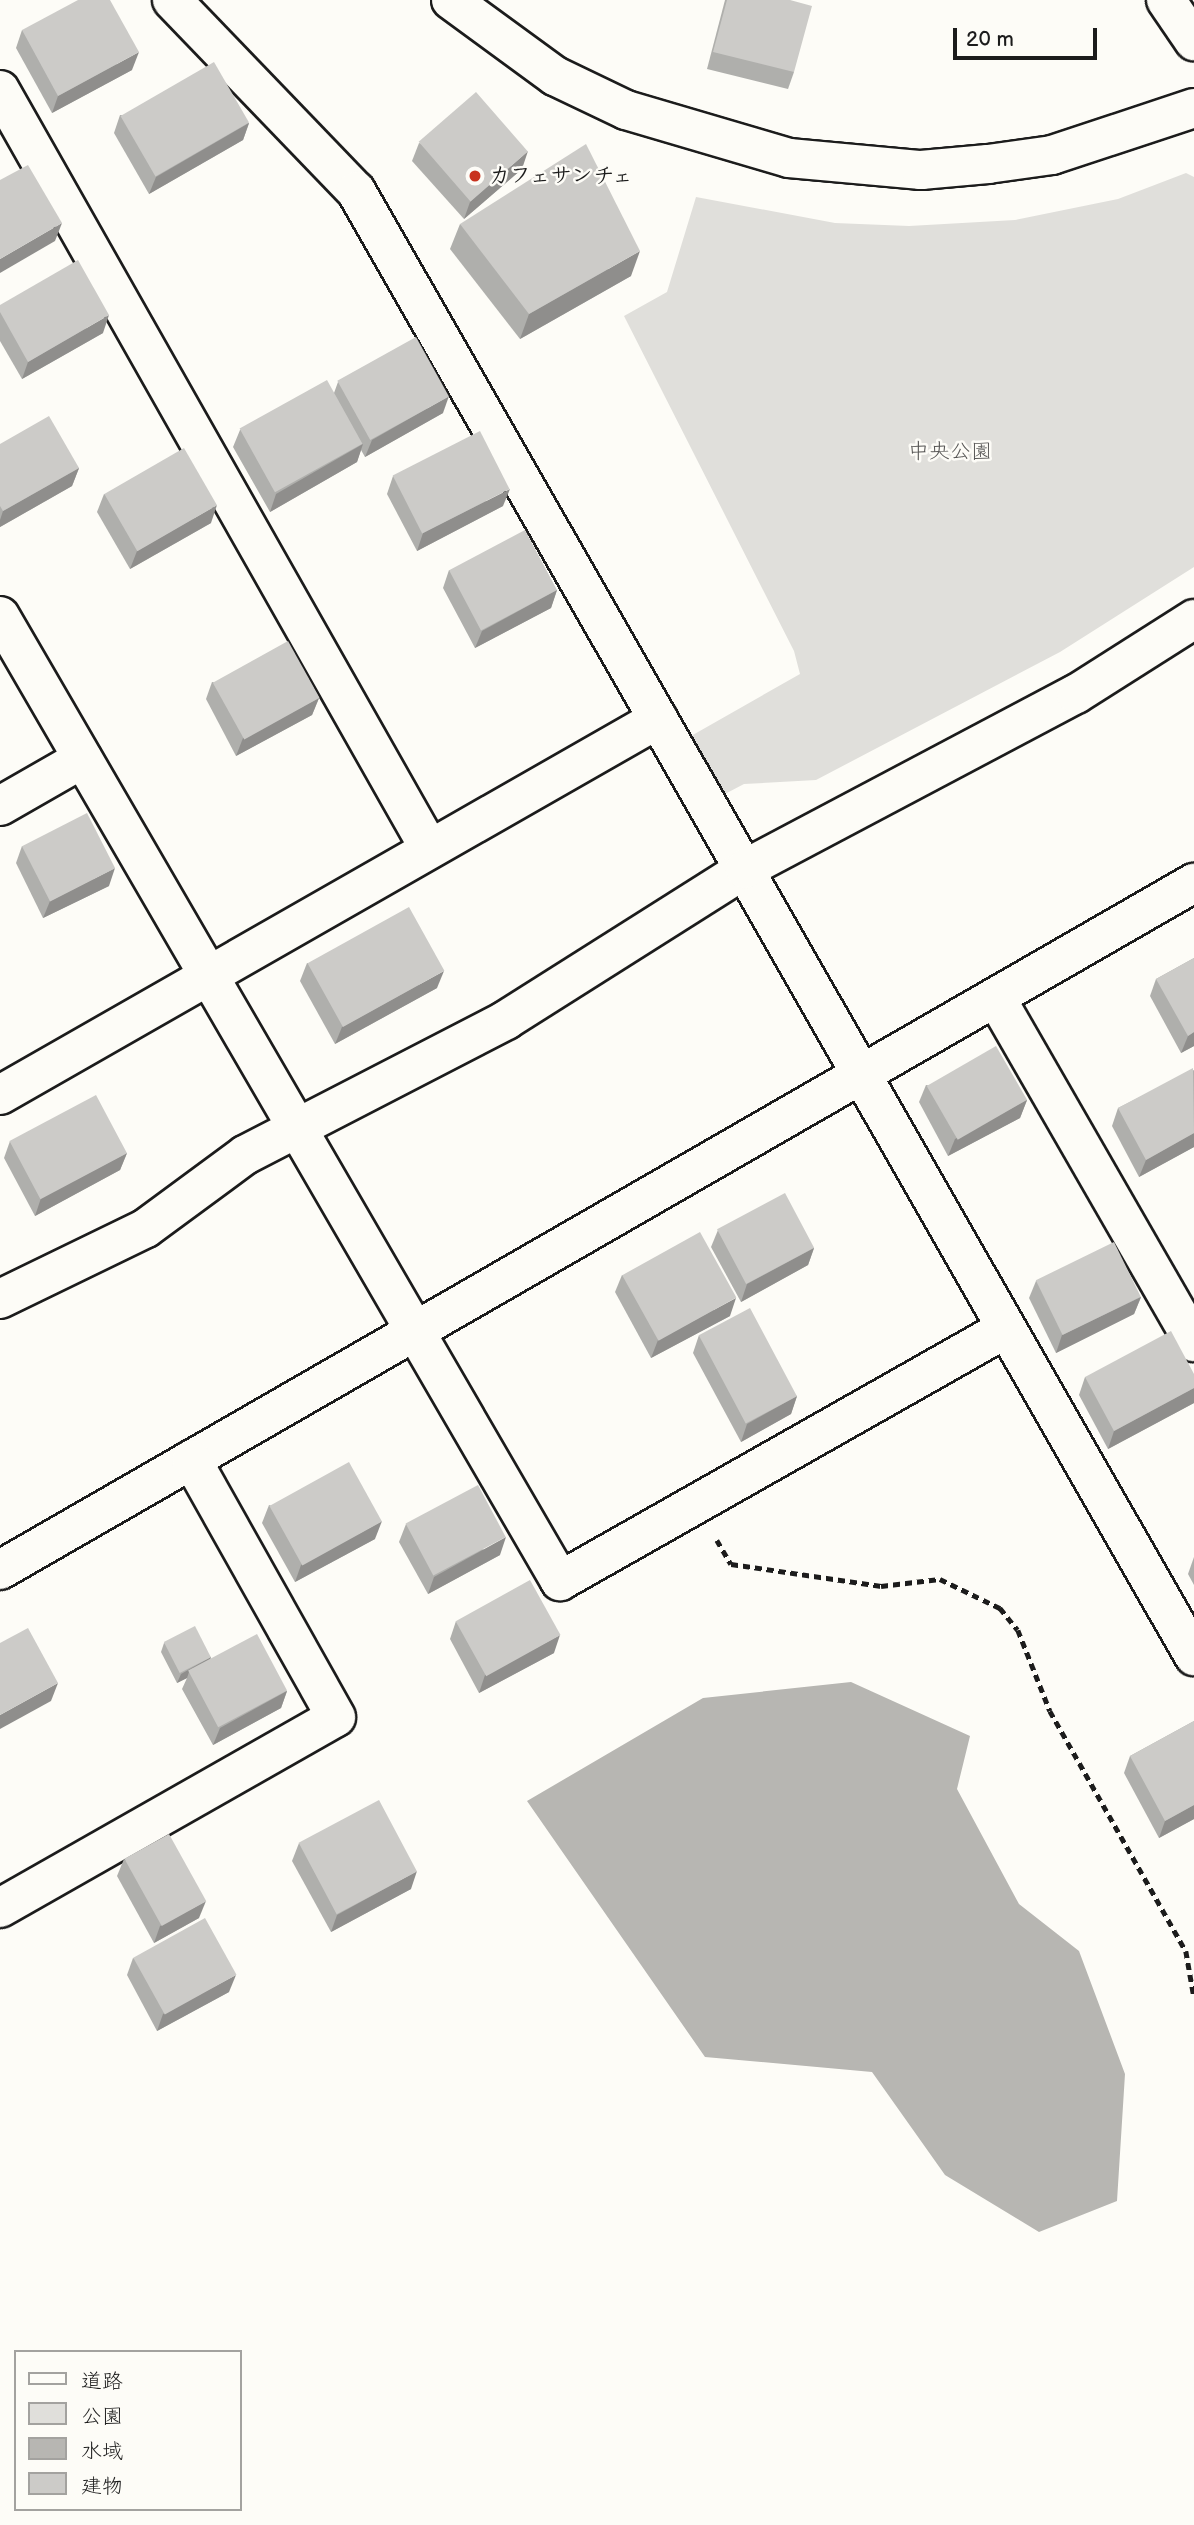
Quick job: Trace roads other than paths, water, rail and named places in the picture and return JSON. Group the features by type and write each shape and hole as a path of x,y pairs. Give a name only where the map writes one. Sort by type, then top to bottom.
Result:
{"street":[{"path":"172,0 356,191 745,869 860,1078 1194,1656"},
{"path":"451,0 500,40 555,76 626,110 789,158 920,170 988,164 1052,155 1194,108"},
{"path":"1166,0 1194,41"},
{"path":"0,90 429,848"},
{"path":"0,616 206,975 297,1125 412,1333 560,1581 1005,1329"},
{"path":"0,1299 146,1228 245,1155 297,1125 506,1020 745,869 1076,694 1194,619"},
{"path":"0,1095 206,975 659,719"},
{"path":"0,806 82,759"},
{"path":"0,1570 860,1078 1194,883"},
{"path":"996,999 1194,1342"},
{"path":"0,1908 336,1717 192,1460"}],"water":[{"path":"851,1682 970,1736 957,1789 1019,1904 1079,1951 1125,2074 1117,2201 1039,2232 945,2175 872,2072 705,2057 527,1801 703,1698"}],"place":[{"name":"カフェサンチェ","path":"475,176"}],"park label":[{"name":"中央公園","path":"950,452"}]}
